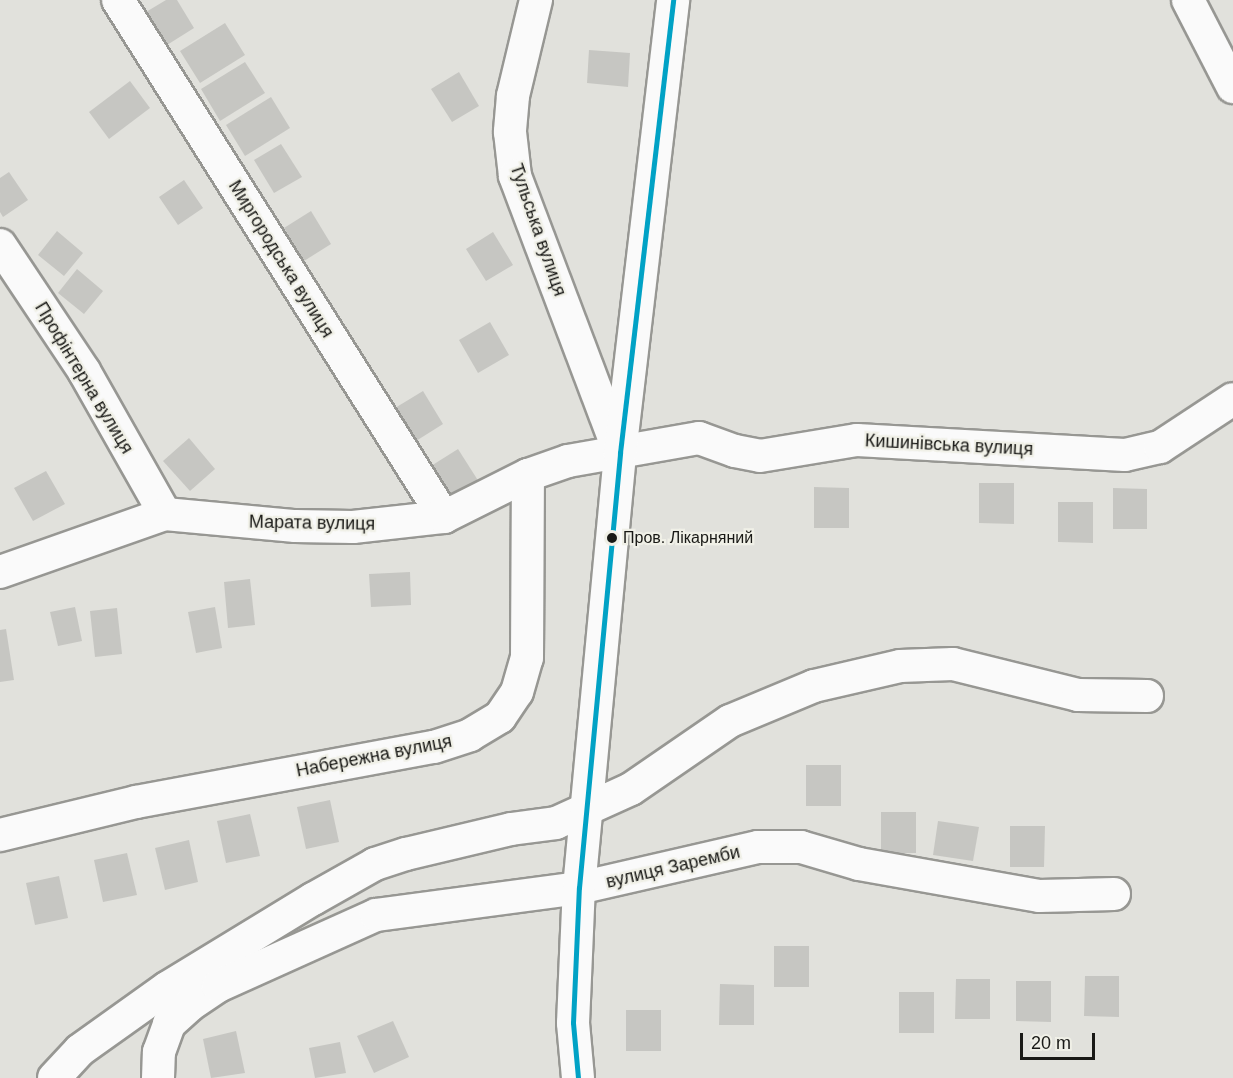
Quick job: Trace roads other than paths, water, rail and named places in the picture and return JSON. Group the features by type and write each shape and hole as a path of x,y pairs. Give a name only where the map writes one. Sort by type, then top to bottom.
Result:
{"street":[{"name":"Миргородська вулиця","path":"118,0 444,517"},
{"name":"Тульська вулиця","path":"536,0 513,96 510,132 515,176 620,453"},
{"path":"578,1078 573,1023 579,888 620,453 673,0"},
{"path":"1188,0 1233,87"},
{"name":"Профінтерна вулиця","path":"0,245 84,371 165,514"},
{"name":"Кишинівська вулиця","path":"620,453 699,438 735,452 760,456 857,440 1125,455 1161,447 1233,399"},
{"name":"Марата вулиця","path":"0,572 165,514 295,526 353,527 444,517 528,475 568,461 620,453"},
{"name":"Набережна вулиця","path":"0,835 136,802 434,747 470,735 500,717 517,692 527,658 528,475"},
{"path":"54,1078 80,1050 167,988 375,864 405,854 511,829 556,823 631,789 661,771 703,737 730,721 814,686 900,666 952,663 1078,695 1147,696"},
{"name":"вулиця Заремби","path":"158,1078 159,1052 169,1024 190,1005 218,986 376,915 579,888 758,847 801,846 858,864 1039,896 1114,894"}],"place":[{"name":"Пров. Лікарняний","path":"612,538"}]}
